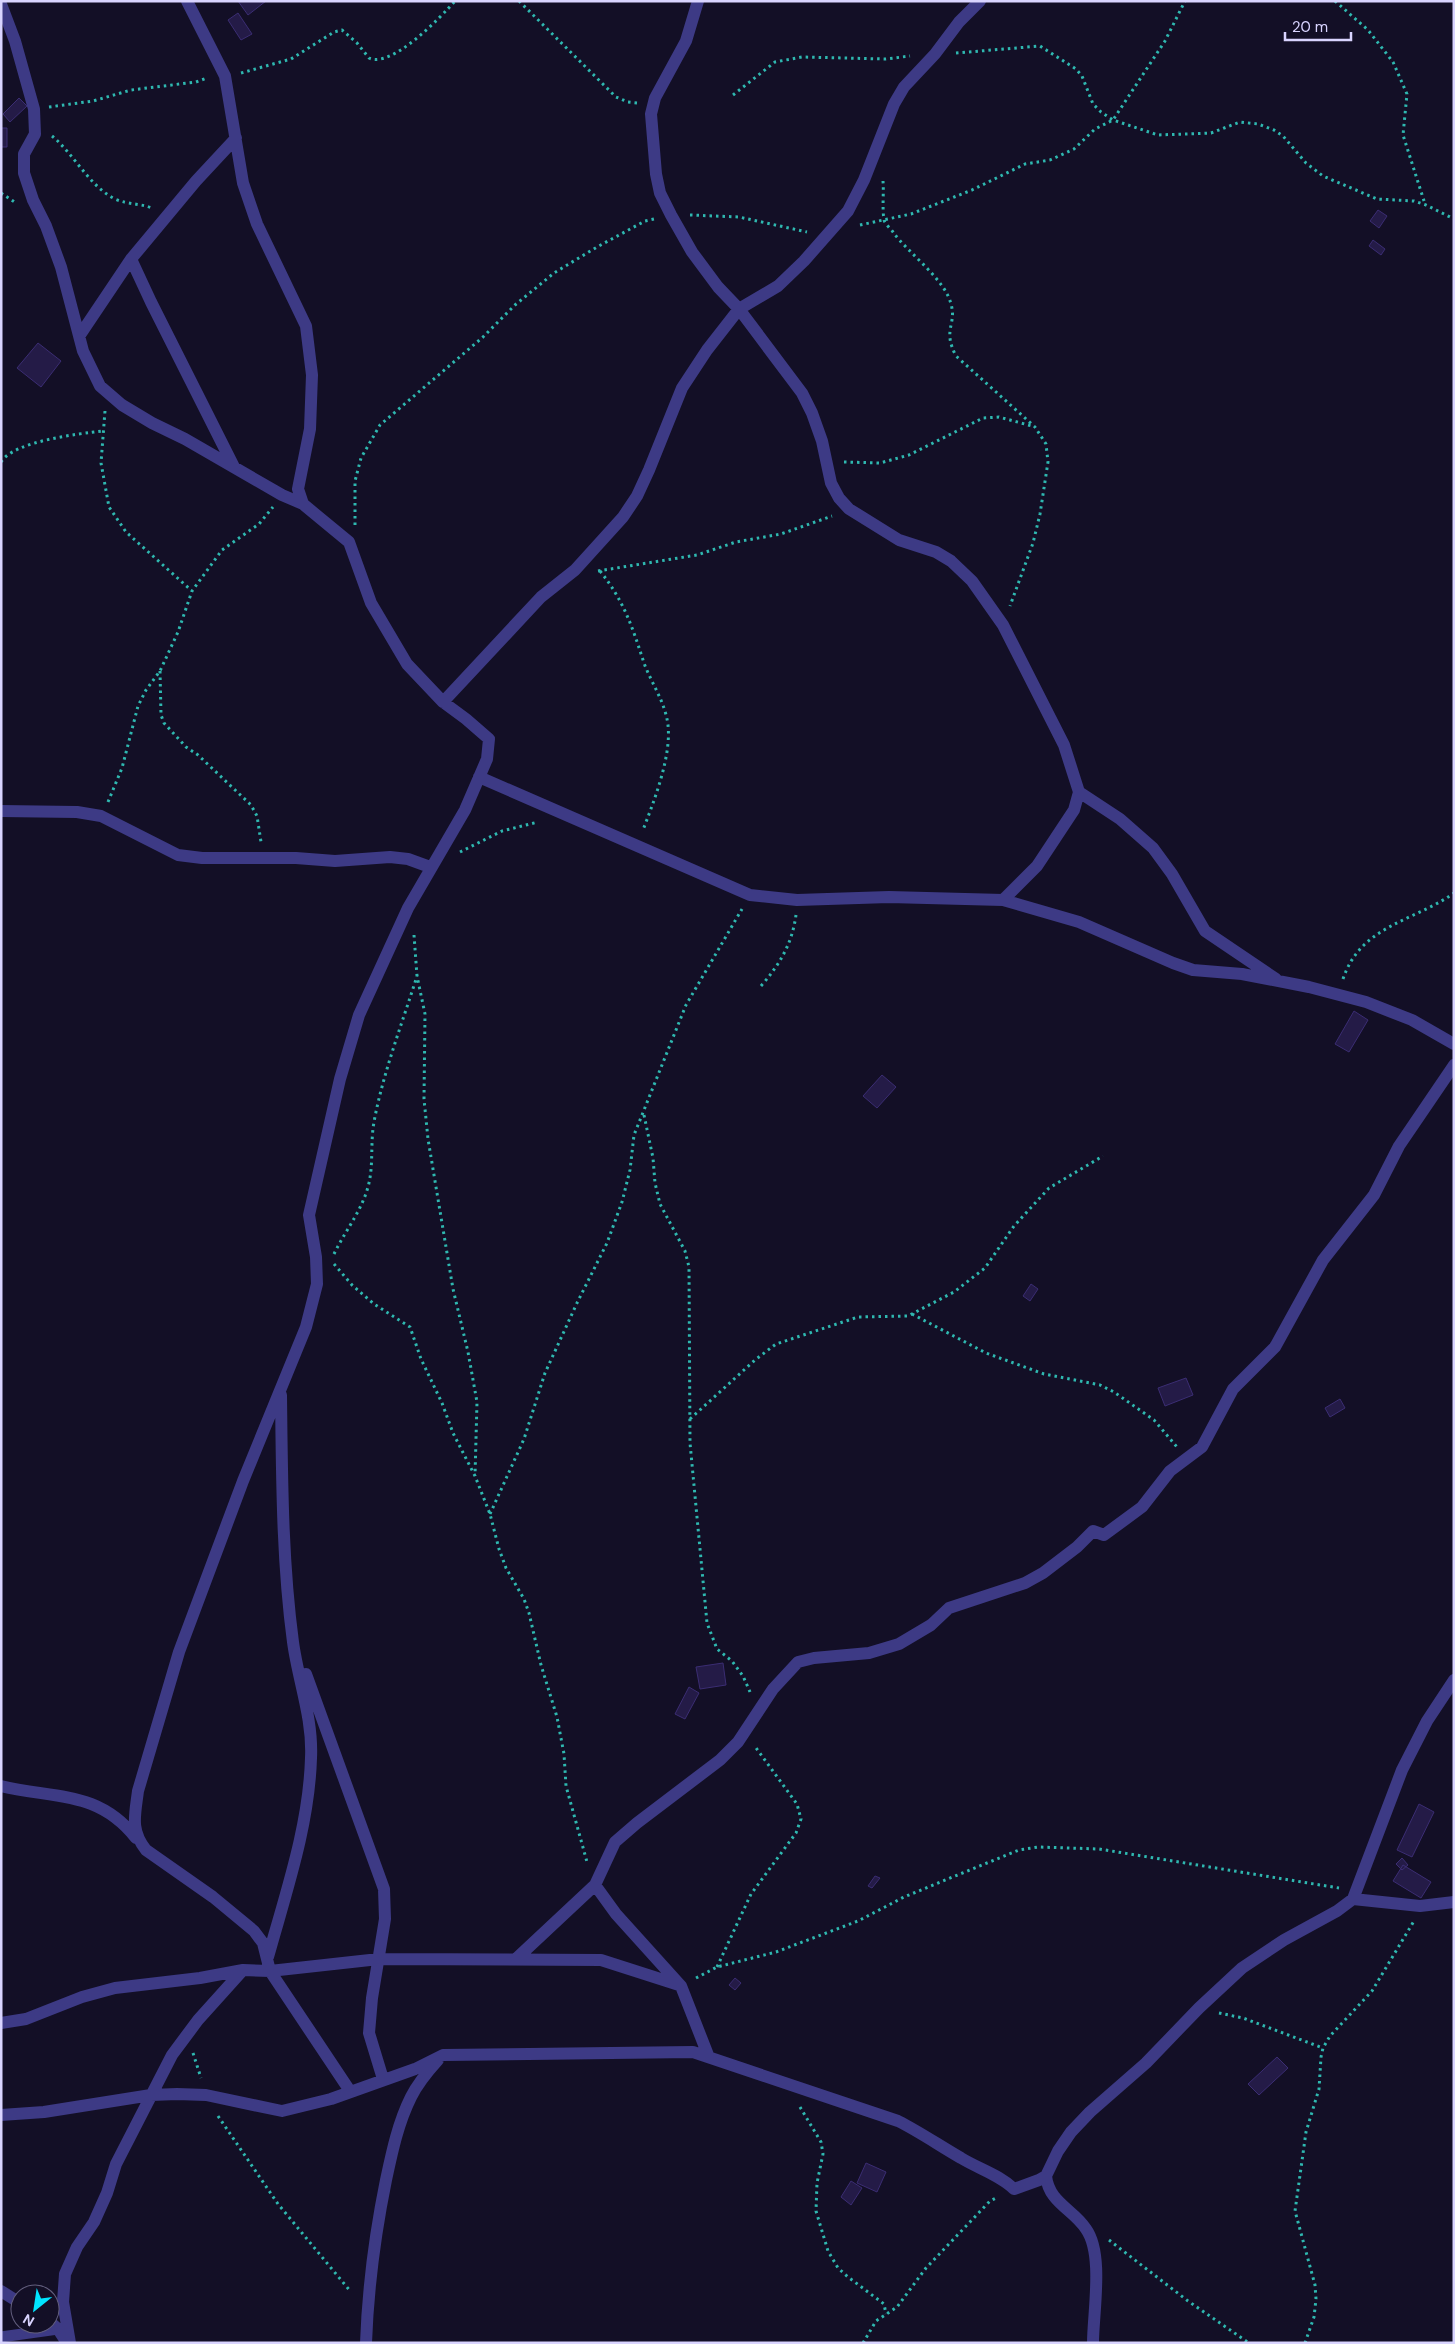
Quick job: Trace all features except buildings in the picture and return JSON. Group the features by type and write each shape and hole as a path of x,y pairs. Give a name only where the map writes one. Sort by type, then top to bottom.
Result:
{"street":[{"path":"187,1 225,76 243,183 257,224 306,326 312,375 310,428 298,489 303,504"},
{"path":"698,1 686,42 655,98 651,114 656,174 660,193 692,252 718,287 739,309 802,393 812,413 822,441 831,482 839,498 849,509 899,540 936,552 951,562 972,581 1003,625 1064,745 1079,792 1074,810 1037,866 1003,900"},
{"path":"443,702 541,597 575,570 623,517 637,496 682,388 706,350 739,309 778,286 804,261 848,211 864,180 894,104 904,86 935,54 959,22 980,1"},
{"path":"1,4 15,41 34,115 34,134 24,154 24,173 33,200 46,226 61,267 83,351 100,386 122,405 234,466 282,495 303,504 349,542 371,603 407,664 443,702 489,739 487,759 465,810 430,867 408,908 359,1015 348,1046 308,1215 316,1257 317,1284 306,1328 243,1481 179,1652 138,1791 135,1815 136,1838"},
{"path":"80,335 131,258 236,138"},
{"path":"131,258 150,302 234,466"},
{"path":"479,777 636,847 750,895 797,900 889,897 1003,900 1079,922 1193,970 1242,974 1339,993 1412,1020 1454,1044"},
{"path":"1079,792 1120,819 1153,848 1172,874 1206,931 1280,982"},
{"path":"1,811 77,812 102,816 178,855 202,858 296,858 335,861 390,858 408,859 430,867"},
{"path":"518,1958 594,1885 615,1842 720,1760 738,1742 772,1689 798,1662 814,1658 869,1653 899,1644 931,1626 948,1608 1025,1583 1065,1557 1092,1531 1104,1535 1142,1507 1170,1471 1202,1447 1233,1389 1275,1347 1323,1260 1374,1195 1400,1146 1454,1065"},
{"path":"268,1957 297,1851 309,1790 312,1755 305,1699 293,1643 284,1525 281,1388"},
{"path":"293,1643 316,1698 384,1889 385,1919 372,1998 369,2033 383,2079"},
{"path":"1093,2343 1096,2275 1094,2252 1088,2230 1047,2188 1046,2176 1058,2151 1071,2132 1090,2112 1146,2064 1199,2008 1242,1968 1284,1940 1338,1911 1355,1895 1402,1770 1427,1721 1454,1680"},
{"path":"1,1786 91,1802 111,1812 124,1822 146,1850 213,1897 254,1931 264,1943 270,1971 350,2091"},
{"path":"594,1885 616,1914 681,1986 708,2055"},
{"path":"1355,1895 1404,1906 1454,1902"},
{"path":"1,2022 26,2019 82,1997 115,1988 200,1978 243,1970 270,1971 379,1959 518,1958 601,1960 681,1986"},
{"path":"68,2343 63,2302 65,2274 77,2247 94,2222 107,2192 116,2164 172,2055 186,2035 243,1970"},
{"path":"1,2115 44,2112 150,2095 206,2095 282,2111 296,2109 415,2069 443,2055 678,2052 708,2055 898,2121 917,2130 962,2159 1006,2181 1014,2189 1046,2176"},
{"path":"366,2343 371,2266 378,2217 400,2125 412,2094 443,2055"},
{"path":"60,2333 68,2343"}],"lane":[{"path":"1,2337 15,2334"}],"path":[{"path":"34,115 131,90 196,82 261,68 290,59 334,32 342,30 357,43 369,58 379,60 409,44 441,17 455,1"},
{"path":"519,1 616,96 633,104 655,98"},
{"path":"855,227 884,222 911,214 972,190 1026,164 1050,160 1082,143 1095,129 1112,120 1165,41 1185,1"},
{"path":"1335,1 1368,30 1394,62 1407,94 1403,135 1426,205"},
{"path":"732,95 775,62 802,57 886,59 1040,46 1076,69 1082,76 1093,104 1112,120 1158,135 1211,134 1240,122 1258,124 1274,130 1283,136 1306,164 1323,176 1346,187 1377,198 1414,201 1454,219"},
{"path":"34,115 73,156 99,188 113,198 129,205 152,207 163,220"},
{"path":"883,174 884,222 898,241 934,276 951,303 952,318 948,332 950,344 956,356 1034,427 1046,444 1047,470 1033,543 1003,625"},
{"path":"349,542 354,528 355,481 361,458 380,425 483,337 514,305 554,273 645,221 671,215 706,214 739,217 793,228 824,238"},
{"path":"100,386 105,410 101,463 109,507 126,532 192,591"},
{"path":"826,462 880,463 909,455 984,418 999,417 1034,427"},
{"path":"1,462 5,455 44,440 102,432"},
{"path":"102,816 122,768 138,706 146,690 160,671 178,632 192,591 222,550 260,524 282,495"},
{"path":"575,570 600,571 697,555 736,542 781,534 811,525 849,509"},
{"path":"600,571 625,606 646,668 660,697 668,721 667,750 660,779 636,847"},
{"path":"160,671 164,724 186,747 198,755 251,805 257,816 263,858"},
{"path":"456,854 502,831 528,823 570,818"},
{"path":"1339,993 1355,954 1376,934 1454,893"},
{"path":"490,1514 524,1439 545,1373 607,1243 622,1202 630,1170 634,1135 644,1114 686,1004 750,895"},
{"path":"761,986 785,954 792,938 797,900"},
{"path":"408,908 416,944 417,976 425,1014 424,1099 428,1139 453,1289 468,1352 477,1402 476,1476"},
{"path":"417,976 383,1082 374,1125 372,1164 368,1187 359,1213 331,1260 352,1285 374,1304 410,1327 421,1359 442,1403 453,1433 476,1476 490,1514 504,1562 524,1599 529,1613 564,1754 566,1786 578,1834 594,1885"},
{"path":"644,1114 660,1204 684,1251 689,1267 688,1338 691,1386 689,1419 691,1465 707,1624 717,1649 732,1661 750,1689 747,1727 797,1804 801,1819 791,1840 771,1864 751,1894 717,1967"},
{"path":"689,1419 755,1360 776,1344 858,1317 902,1317 912,1314 970,1281 985,1268 1014,1226 1049,1188 1103,1156"},
{"path":"912,1314 986,1353 1044,1374 1100,1385 1114,1392 1154,1420 1187,1459"},
{"path":"681,1986 717,1967 776,1952 858,1921 904,1897 960,1874 1020,1850 1038,1847 1099,1849 1193,1866 1314,1882 1355,1895"},
{"path":"1305,2343 1314,2317 1316,2299 1313,2276 1296,2210 1301,2161 1311,2110 1319,2089 1323,2048 1330,2036 1372,1991 1422,1905"},
{"path":"1199,2008 1243,2018 1323,2048"},
{"path":"186,2035 206,2095 235,2142 278,2204 352,2293"},
{"path":"800,2106 821,2142 823,2154 817,2183 816,2211 828,2251 838,2268 884,2304 886,2314"},
{"path":"863,2343 870,2328 896,2307 926,2268 984,2207 990,2201 1014,2189"},
{"path":"1088,2230 1115,2242 1188,2301 1249,2343"}]}
